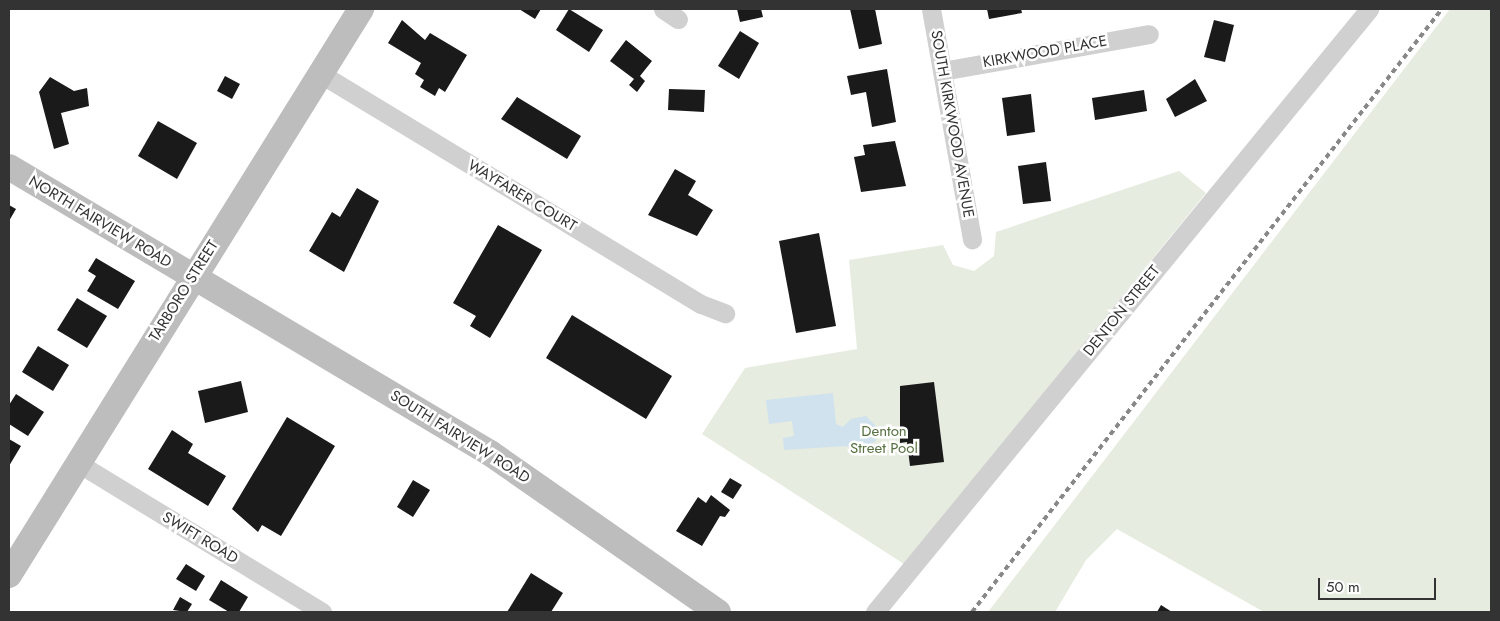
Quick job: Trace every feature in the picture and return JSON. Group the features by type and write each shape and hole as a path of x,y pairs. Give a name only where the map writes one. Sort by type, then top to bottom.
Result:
{"main road":[{"name":"TARBORO STREET","path":"9,576 192,277 361,9"},
{"name":"NORTH FAIRVIEW ROAD","path":"9,166 192,277"},
{"name":"SOUTH FAIRVIEW ROAD","path":"192,277 490,452 718,612"}],"street":[{"path":"663,9 678,19"},
{"name":"SOUTH KIRKWOOD AVENUE","path":"931,9 972,239"},
{"name":"DENTON STREET","path":"875,612 1369,9"},
{"name":"KIRKWOOD PLACE","path":"942,71 1149,34"},
{"name":"WAYFARER COURT","path":"321,74 700,304 725,313"},
{"name":"SWIFT ROAD","path":"78,463 297,606 322,612"}],"green space":[{"path":"1450,9 1491,9 1491,612 1264,612 1117,529 1086,560 1055,612 988,612"},
{"name":"Denton Street Pool","path":"1179,171 1206,193 904,564 702,434 745,368 857,349 849,260 943,245 953,265 974,271 994,256 996,232"}],"water":[{"path":"833,393 836,424 843,427 851,419 866,416 876,426 876,441 859,450 845,446 784,450 783,438 794,436 792,421 769,424 766,400"}],"building":[{"path":"519,9 541,9 535,19"},
{"path":"569,9 603,30 589,52 556,30"},
{"path":"737,9 761,9 763,17 740,22"},
{"path":"850,9 875,9 882,44 859,49"},
{"path":"987,9 1021,9 1022,13 989,19"},
{"path":"402,20 425,40 430,33 467,55 445,92 439,88 435,96 420,87 424,80 415,74 421,63 388,43"},
{"path":"1214,20 1234,25 1225,62 1204,57"},
{"path":"740,31 759,43 739,79 718,66"},
{"path":"626,40 652,61 640,76 645,81 637,92 629,85 634,79 610,61"},
{"path":"887,69 896,122 872,127 866,92 851,95 847,76"},
{"path":"225,76 240,84 232,99 217,91"},
{"path":"50,77 74,91 87,88 89,106 61,113 69,144 54,149 39,92"},
{"path":"1195,79 1207,101 1175,117 1166,99"},
{"path":"669,89 705,90 704,112 668,110"},
{"path":"1144,90 1147,111 1095,120 1092,98"},
{"path":"1031,94 1035,132 1007,136 1002,98"},
{"path":"517,97 581,136 567,159 501,119"},
{"path":"158,121 197,143 177,179 138,156"},
{"path":"895,141 906,186 861,192 854,157 865,155 863,145"},
{"path":"1046,162 1051,201 1023,204 1018,166"},
{"path":"675,169 696,181 688,195 713,210 697,236 648,215"},
{"path":"357,188 379,201 344,272 309,251 332,212 340,217"},
{"path":"9,205 16,209 9,221"},
{"path":"498,225 542,250 490,338 470,326 476,316 453,303"},
{"path":"819,233 836,326 796,333 779,241"},
{"path":"96,258 135,281 118,309 87,291 96,276 88,271"},
{"path":"77,298 107,316 87,348 57,330"},
{"path":"572,315 672,376 646,419 546,358"},
{"path":"38,346 69,365 53,391 22,372"},
{"path":"241,381 248,412 205,423 198,391"},
{"path":"934,382 944,462 910,466 907,442 900,443 900,386"},
{"path":"16,394 44,412 28,436 9,424 9,405"},
{"path":"287,417 335,446 281,536 262,525 258,532 232,509"},
{"path":"172,430 193,444 188,453 226,476 208,506 148,469"},
{"path":"9,439 21,446 9,466"},
{"path":"730,478 742,485 733,499 721,492"},
{"path":"413,480 430,490 413,517 397,507"},
{"path":"711,495 730,510 725,517 720,516 702,546 676,531 698,497 706,503"},
{"path":"186,564 205,576 196,591 176,579"},
{"path":"531,573 563,593 551,612 507,612"},
{"path":"221,580 248,597 239,612 229,612 209,600"},
{"path":"180,597 192,604 187,612 173,610"},
{"path":"1161,605 1172,612 1157,612"}],"railway":[{"path":"972,612 1442,9"}]}
